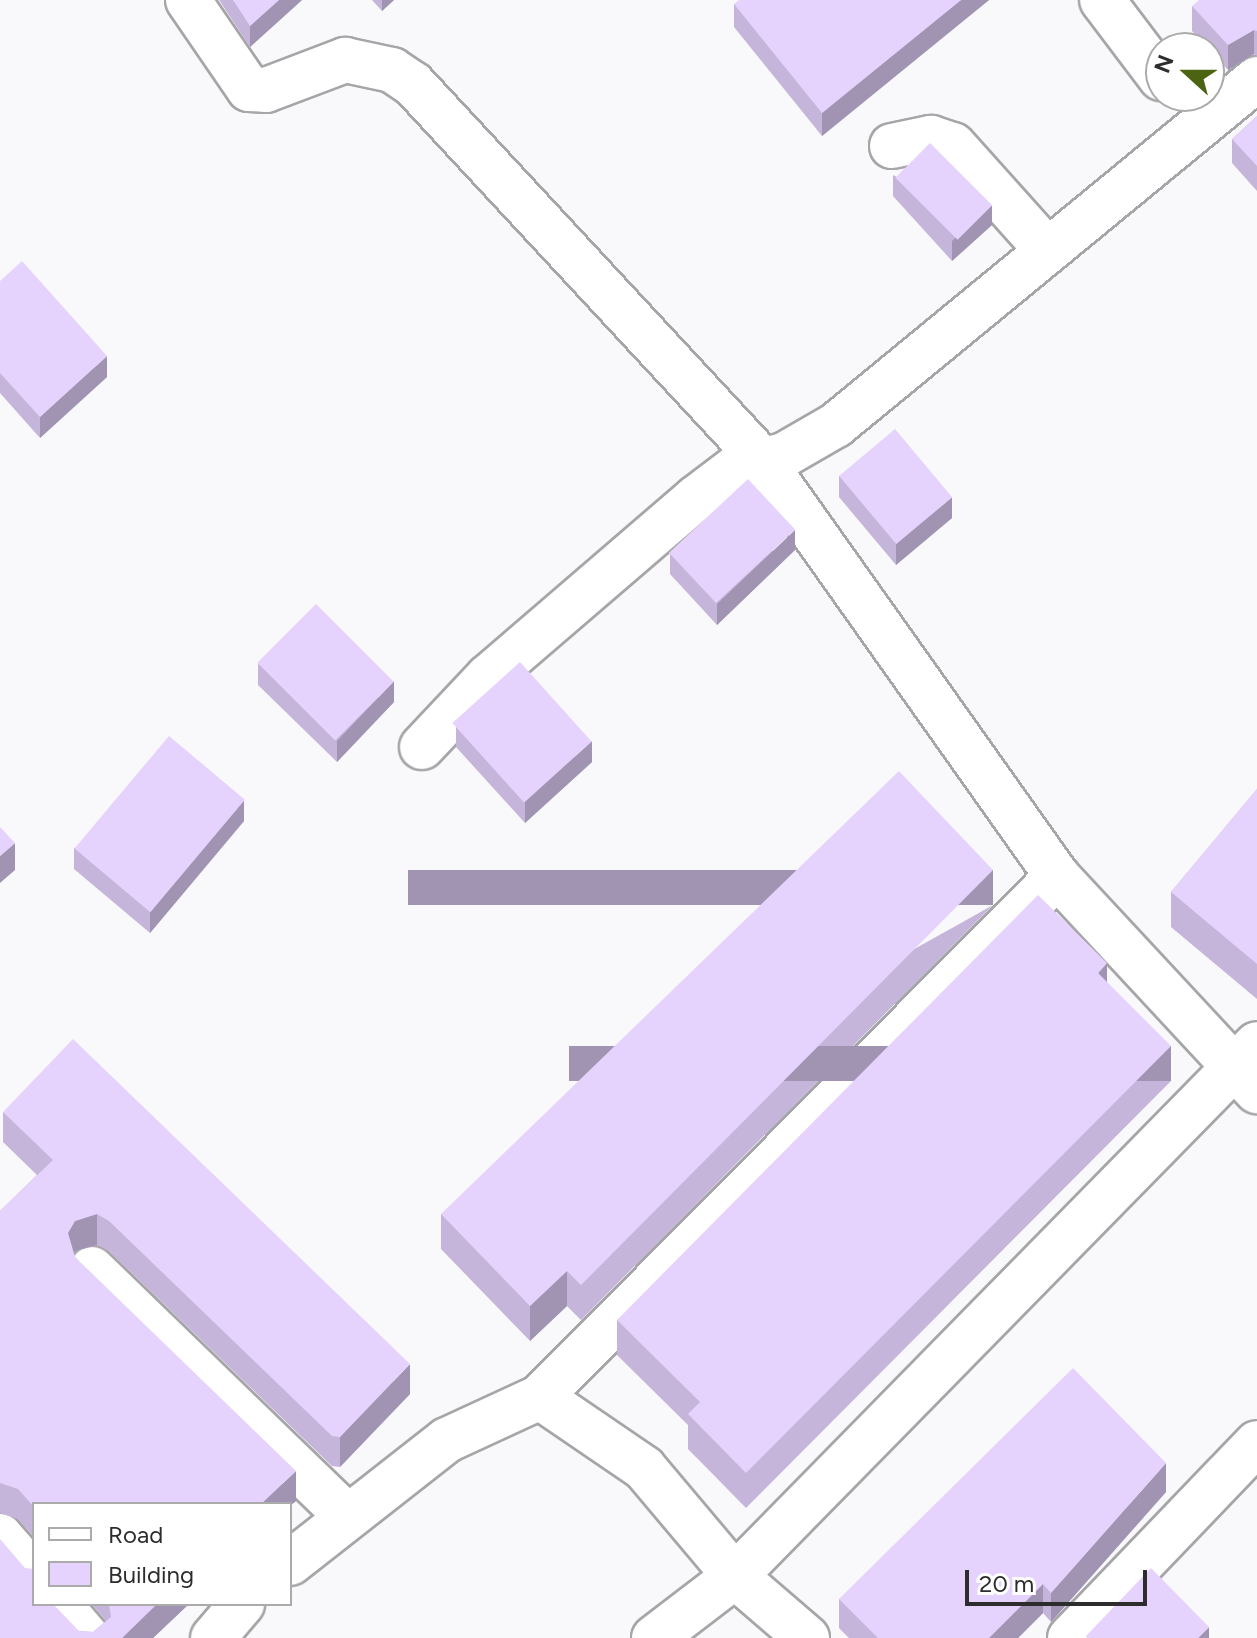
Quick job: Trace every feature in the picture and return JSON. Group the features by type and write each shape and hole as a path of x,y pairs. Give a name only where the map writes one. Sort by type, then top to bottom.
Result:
{"street":[{"path":"188,0 249,89 266,90 345,60 392,70 413,84 762,460 1057,876 1250,1067 735,1576 654,1638"},
{"path":"1102,0 1145,57"},
{"path":"1225,94 1257,79"},
{"path":"422,747 488,677 684,508 738,466 762,460 836,425 1048,251 1186,112"},
{"path":"892,146 931,138 953,145 1048,251"},
{"path":"292,1561 346,1515 447,1440 540,1397 1057,876"},
{"path":"92,1269 346,1515"},
{"path":"540,1397 644,1468 735,1576 807,1638"},
{"path":"1070,1638 1257,1443"},
{"path":"0,1536 32,1573"},
{"path":"61,1606 88,1638"},
{"path":"213,1638 240,1606"}],"building":[{"path":"233,0 279,0 250,26"},
{"path":"739,0 961,0 822,113 734,4"},
{"path":"1199,0 1257,0 1257,31 1228,45 1225,32 1216,32 1192,6"},
{"path":"1257,116 1257,166 1232,139"},
{"path":"930,143 992,205 958,240 895,178"},
{"path":"22,261 107,356 40,417 0,373 0,281"},
{"path":"895,429 952,497 896,544 839,476"},
{"path":"748,479 795,529 716,603 669,553"},
{"path":"316,604 394,682 335,740 257,663"},
{"path":"520,662 592,742 524,802 452,723"},
{"path":"169,736 245,800 150,912 75,849"},
{"path":"899,771 993,870 581,1285 567,1271 530,1306 441,1214"},
{"path":"1257,789 1257,964 1171,892"},
{"path":"0,827 15,843 0,856"},
{"path":"1038,895 1107,963 1098,973 1171,1046 746,1473 688,1414 700,1402 617,1320"},
{"path":"73,1039 410,1364 340,1437 332,1436 109,1221 97,1214 75,1221 68,1233 75,1257 296,1471 263,1502 32,1502 32,1505 18,1489 0,1483 0,1211 53,1160 3,1112"},
{"path":"1073,1368 1166,1463 1051,1593 1043,1584 989,1638 878,1638 839,1599"},
{"path":"0,1539 25,1568 32,1569 32,1606 55,1606 79,1631 93,1632 111,1617 109,1606 155,1606 122,1638 0,1638"},
{"path":"1151,1568 1209,1627 1198,1638 1087,1638 1086,1636"}]}
